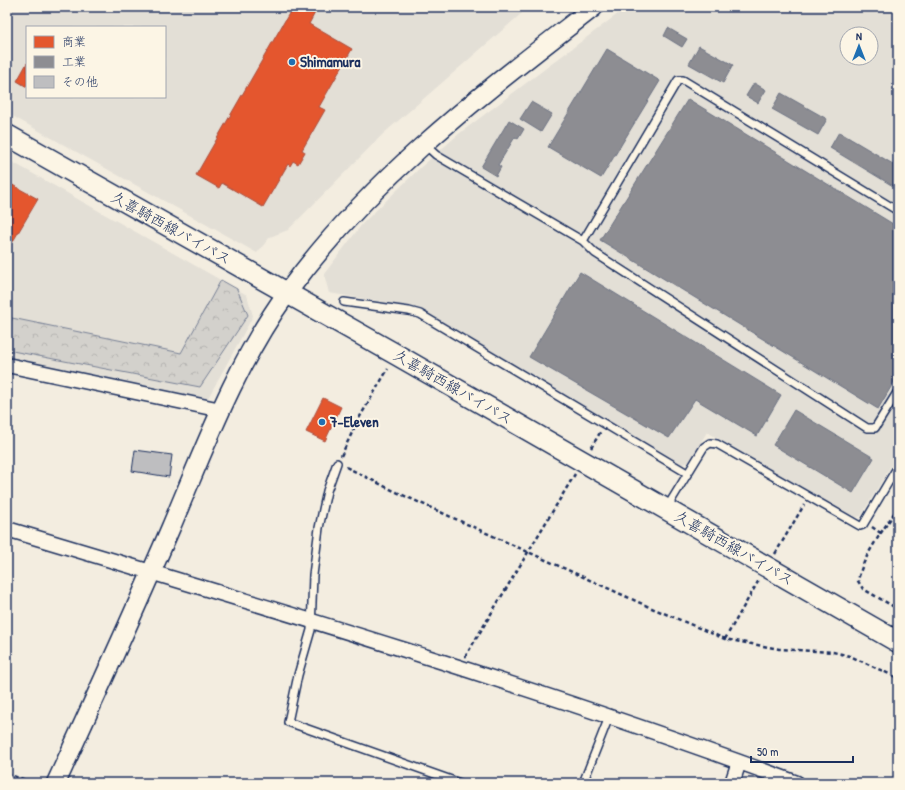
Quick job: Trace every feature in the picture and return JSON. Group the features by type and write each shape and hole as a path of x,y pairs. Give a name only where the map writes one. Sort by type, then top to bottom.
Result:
{"main road":[{"name":"久喜騎西線バイパス","path":"7,135 397,355 898,642"}],"street":[{"path":"56,783 151,572 221,410 242,368 287,293 322,248 384,181 470,103 594,7"},
{"path":"7,364 221,410"},
{"path":"7,529 460,668 610,717 797,783"},
{"path":"732,783 739,762"}],"lane":[{"path":"583,241 678,80 683,80 898,211"},
{"path":"424,144 436,155 583,241 596,252 867,428 875,428 898,391"},
{"path":"344,302 409,311 420,314 687,473"},
{"path":"666,509 704,447 710,442 717,444 860,526 863,525 898,466"},
{"path":"337,463 327,492 319,528 313,575 312,630 298,675 288,722 460,783"},
{"path":"584,783 610,717"}],"path":[{"path":"397,355 358,420 337,463 527,552 725,639 779,650 833,652 850,656 898,678"},
{"path":"460,668 527,552 605,424"},
{"path":"898,506 866,559 858,582 863,589 898,609"},
{"path":"7,774 35,783"}],"shaded area":[{"path":"10,7 529,7 383,134 288,230 270,237 257,253 7,113 7,13"},
{"path":"627,7 898,7 898,454 861,516 854,518 707,432 689,462 682,464 418,308 329,293 324,274 363,223 421,167 460,133"},
{"path":"7,159 247,295 253,316 207,400 7,359"}],"green space":[{"path":"221,280 237,289 248,315 200,387 7,350 7,317 181,353"}],"building: 商業":[{"path":"299,7 318,7 309,24 352,49 319,107 325,110 302,150 305,152 298,164 293,161 290,166 288,164 263,207 222,183 219,188 196,175 291,10 296,12"},
{"path":"26,65 26,86 17,81"},
{"path":"7,182 38,199 12,243 7,240"},
{"path":"323,398 341,407 325,441 306,432"}],"building: 工業":[{"path":"668,28 687,39 682,47 664,36"},
{"path":"699,46 733,65 723,83 689,64"},
{"path":"607,49 660,81 601,178 548,147"},
{"path":"754,83 766,90 758,103 746,96"},
{"path":"781,93 827,119 818,135 772,109"},
{"path":"688,99 898,227 898,375 878,409 600,240"},
{"path":"531,102 552,114 541,132 520,119"},
{"path":"509,120 524,129 518,139 515,137 498,165 501,167 496,176 481,167"},
{"path":"839,132 898,167 898,189 830,148"},
{"path":"580,272 781,395 757,436 695,399 669,438 529,357"},
{"path":"794,410 874,458 853,493 773,445"}],"building: その他":[{"path":"135,450 172,455 169,477 132,471"}],"place":[{"name":"Shimamura","path":"292,62"},
{"name":"7-Eleven","path":"322,422"}]}
